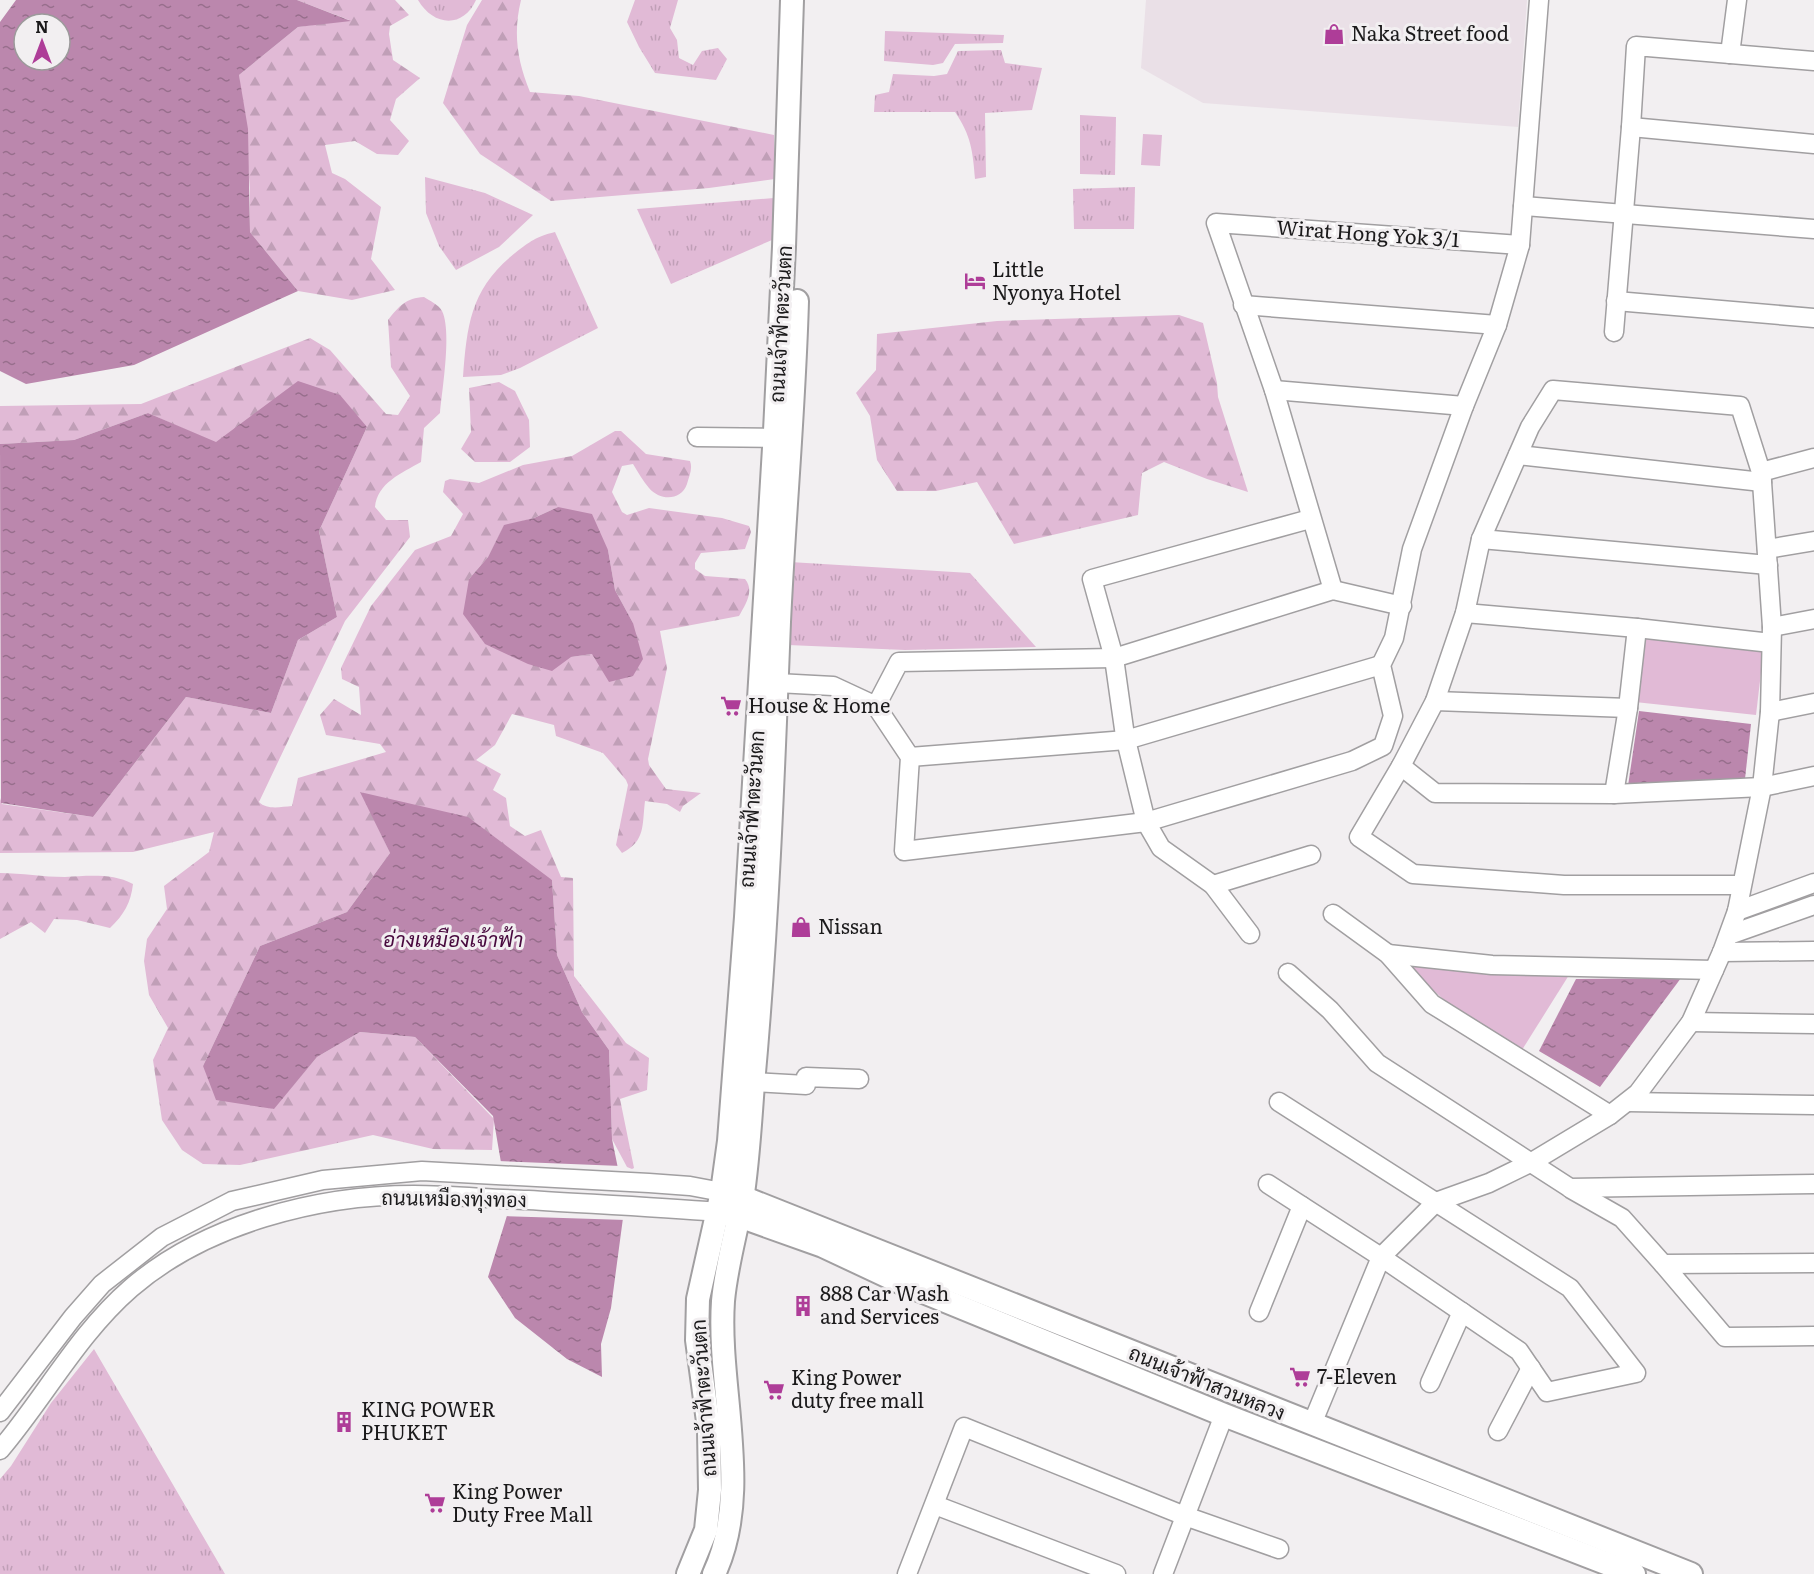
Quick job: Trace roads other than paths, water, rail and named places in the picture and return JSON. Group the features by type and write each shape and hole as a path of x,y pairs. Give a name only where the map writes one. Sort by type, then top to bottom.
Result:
{"main road":[{"name":"ถนนเจ้าฟ้าตะวันตก","path":"714,1574 726,1545 730,1517 731,1462 721,1337 730,1204 729,1141 746,917 775,438 792,0"},
{"name":"ถนนเจ้าฟ้าตะวันตก","path":"688,1574 702,1543 709,1510 711,1447 697,1328 698,1299 730,1204 753,1082 769,865 777,683 795,383 807,0"},
{"name":"ถนนเจ้าฟ้าสวนหลวง","path":"730,1204 904,1284 1224,1415 1692,1574"},
{"name":"ถนนเจ้าฟ้าสวนหลวง","path":"730,1204 1312,1424 1447,1489 1634,1574"}],"street":[{"path":"777,683 832,686 876,706 910,757 904,851 1146,822 1352,761 1383,746 1393,716 1381,665 1395,638 1412,549 1464,406 1497,325 1520,245 1539,0"},
{"path":"1730,54 1737,0"},
{"path":"1614,332 1632,127 1636,46 1814,61"},
{"path":"1632,127 1814,144"},
{"path":"1523,206 1814,229"},
{"name":"Wirat Hong Yok 3/1","path":"1243,305 1216,223 1520,245"},
{"path":"1616,301 1814,318"},
{"path":"1333,590 1310,519 1274,390 1243,305 1497,325"},
{"path":"1274,390 1464,406"},
{"path":"1312,1424 1381,1257 1436,1202 1489,1183 1533,1162 1610,1115 1638,1093 1691,1022 1726,944 1737,911 1762,788 1770,712 1772,635 1761,477 1740,406 1553,390 1530,427 1481,539 1465,613 1435,701 1401,766 1359,837 1413,874 1564,885 1742,885"},
{"path":"697,437 775,438"},
{"path":"1518,454 1761,477 1814,458"},
{"path":"1250,934 1213,885 1161,848 1146,822 1126,740 1114,658 1092,579 1310,519"},
{"path":"1481,539 1767,557 1814,541"},
{"path":"876,706 899,662 1114,658 1333,590 1402,606"},
{"path":"1465,613 1637,628 1772,635 1814,619"},
{"path":"1614,794 1628,708 1637,628"},
{"path":"910,757 1126,740 1381,665"},
{"path":"1435,701 1628,708"},
{"path":"1770,712 1814,703"},
{"path":"1401,766 1435,793 1614,794 1762,788 1814,776"},
{"path":"1213,885 1311,855"},
{"path":"1737,911 1814,883"},
{"path":"1726,944 1814,905"},
{"path":"1333,914 1388,954 1432,1004 1610,1115"},
{"path":"1726,944 1814,951"},
{"path":"1388,954 1492,965 1714,970"},
{"path":"1288,973 1330,1010 1377,1063 1570,1188 1622,1218 1725,1337 1814,1335"},
{"path":"1691,1022 1814,1024"},
{"path":"753,1082 806,1085 806,1077 859,1079"},
{"path":"1268,1184 1381,1257 1519,1351 1547,1392 1636,1373 1570,1288 1279,1102"},
{"path":"1628,1102 1814,1105"},
{"name":"ถนนเหมืองทุ่งทอง","path":"0,1412 73,1317 102,1284 162,1237 232,1201 323,1180 422,1172 690,1186 730,1204"},
{"path":"1570,1188 1814,1184"},
{"name":"ถนนเหมืองทุ่งทอง","path":"0,1450 81,1341 108,1310 133,1287 202,1241 278,1214 371,1197 414,1195 648,1206 730,1204"},
{"path":"1259,1312 1302,1206"},
{"path":"1663,1264 1814,1263"},
{"path":"1430,1383 1462,1312"},
{"path":"1498,1431 1531,1368"},
{"path":"1163,1574 1224,1415"},
{"path":"0,1419 15,1430"},
{"path":"907,1574 964,1427 1185,1516 1279,1549"},
{"path":"934,1505 1116,1574"}],"water":[{"path":"16,0 297,0 351,21 298,27 239,75 248,129 250,232 298,291 134,365 26,384 0,371 0,22"},
{"path":"298,381 340,395 367,427 319,531 337,617 298,640 271,713 186,697 93,817 1,803 0,444 74,440 148,413 216,442"},
{"path":"558,507 592,514 608,550 615,590 633,623 643,659 633,676 609,682 592,654 571,657 552,671 528,664 485,644 463,614 469,579 488,557 504,525 534,518"},
{"path":"1639,711 1751,724 1745,779 1628,786"},
{"name":"อ่างเหมืองเจ้าฟ้า","path":"360,792 468,817 552,880 557,955 582,1012 609,1050 612,1139 625,1203 611,1308 601,1344 602,1377 567,1359 515,1318 488,1277 509,1209 493,1116 415,1037 360,1032 317,1057 274,1109 216,1100 203,1066 260,946 347,912 390,853"},
{"path":"1681,978 1600,1087 1539,1051 1576,979"}],"place":[{"name":"Naka Street food","path":"1334,34"},
{"name":"Little Nyonya Hotel","path":"975,281"},
{"name":"House & Home","path":"731,706"},
{"name":"Nissan","path":"801,927"},
{"name":"888 Car Wash and Services","path":"803,1306"},
{"name":"7-Eleven","path":"1300,1377"},
{"name":"King Power duty free mall","path":"774,1390"},
{"name":"KING POWER PHUKET","path":"344,1422"},
{"name":"King Power Duty Free Mall","path":"435,1503"}]}
